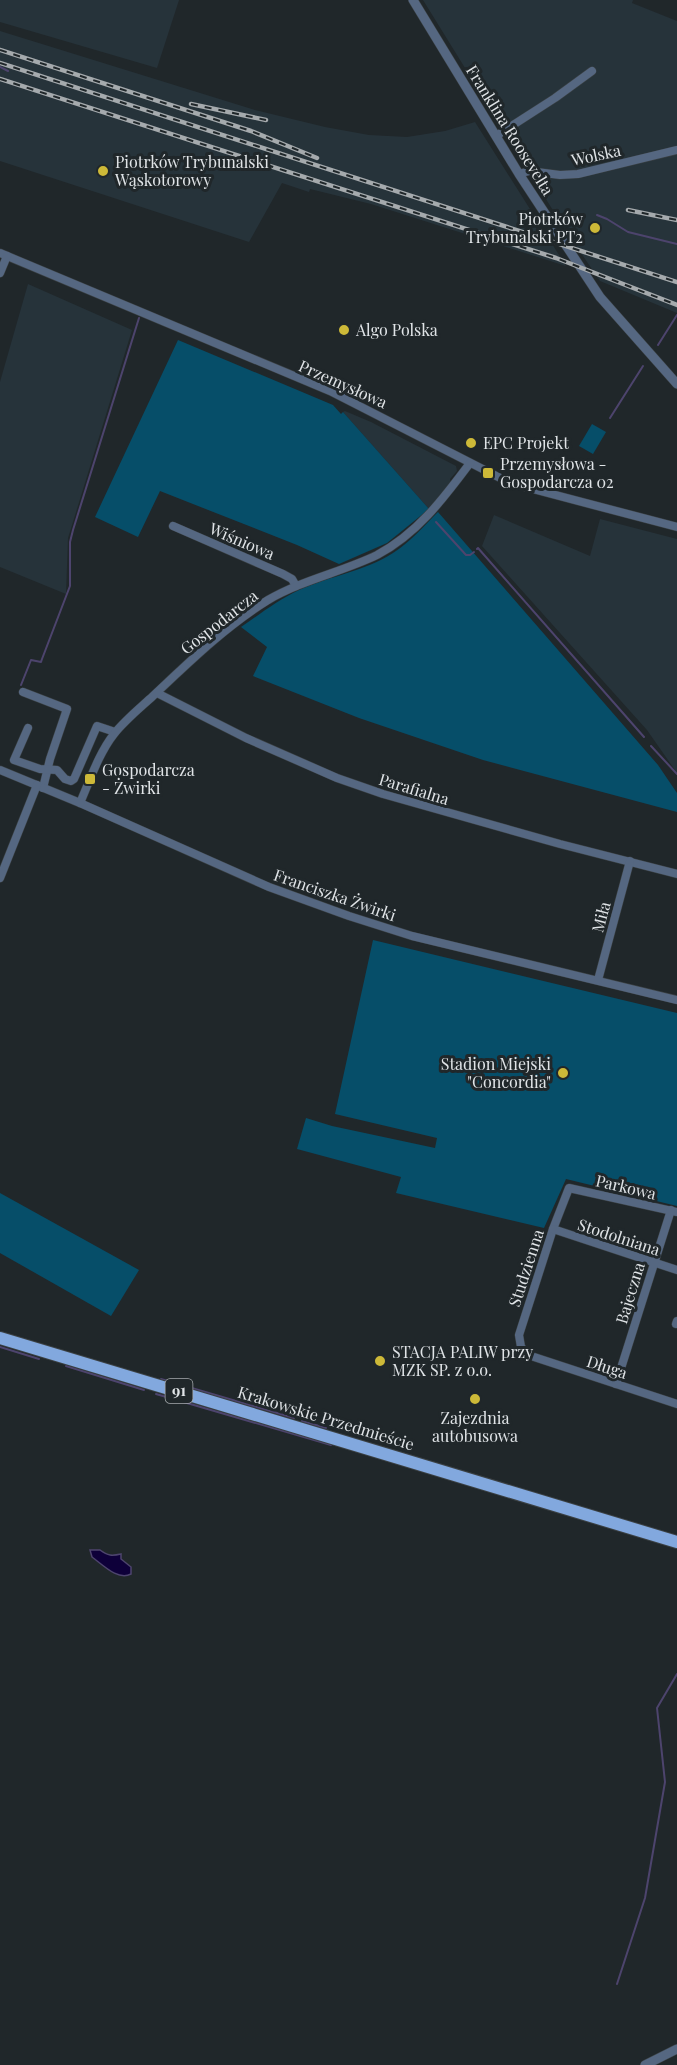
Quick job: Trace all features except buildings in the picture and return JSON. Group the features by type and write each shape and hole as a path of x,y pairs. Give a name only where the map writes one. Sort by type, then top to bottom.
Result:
{"main road":[{"name":"Krakowskie Przedmieście","path":"0,1338 677,1542"}],"street":[{"name":"Franklina Roosevelta","path":"413,0 519,174 600,297 677,384"},
{"path":"496,136 555,98 592,70"},
{"name":"Wolska","path":"519,174 527,171 560,175 578,174 677,150"},
{"path":"0,273 3,254"},
{"name":"Przemysłowa","path":"3,254 330,392 510,483 677,527"},
{"name":"Gospodarcza","path":"80,803 103,752 115,732 236,622 268,600 296,586 376,555 404,539 437,506 470,463"},
{"name":"Wiśniowa","path":"172,526 283,574 292,579 296,586"},
{"path":"0,878 48,769 67,709 23,692"},
{"name":"Parafialna","path":"157,693 246,738 338,778 383,794 677,874"},
{"path":"28,728 14,759 40,769 57,770 67,780 72,781 97,726 115,732"},
{"name":"Franciszka Żwirki","path":"0,770 262,884 338,913 412,936 677,1000"},
{"name":"Miła","path":"598,980 630,861"},
{"name":"Parkowa","path":"569,1188 674,1211"},
{"name":"Studzienna","path":"528,1355 521,1347 519,1335 569,1188"},
{"name":"Bajeczna","path":"616,1384 654,1262 674,1211"},
{"name":"Stodolniana","path":"553,1230 677,1270"},
{"name":"Długa","path":"528,1355 677,1404"},
{"path":"645,2065 677,2049"}],"shaded area":[{"path":"0,0 179,0 157,68 0,22"},
{"path":"423,0 633,0 632,3 677,21 677,313 600,281 562,225"},
{"path":"0,31 255,110 325,127 369,135 407,137 445,131 475,122 566,266 371,204 310,189 309,192 282,183 249,242 0,161"},
{"path":"28,284 132,330 68,538 66,594 0,567 0,382"},
{"path":"178,340 333,405 341,414 343,412 429,509 387,543 339,564 160,491 138,537 95,517"},
{"path":"343,412 456,466 457,471 450,479 451,483 429,509"},
{"path":"592,424 606,432 593,454 579,446"},
{"path":"438,512 658,765 677,793 677,812 483,760 359,718 253,676 267,647 241,627 299,590 371,564 393,553"},
{"path":"494,515 590,556 600,519 677,539 677,773 647,730 482,546"},
{"name":"Stadion Miejski \"Concordia\"","path":"373,940 677,1013 677,1206 566,1179 544,1228 396,1193 401,1177 297,1149 306,1118 332,1126 435,1148 437,1138 335,1114"},
{"path":"0,1193 139,1270 111,1316 0,1253"},
{"path":"90,1550 100,1550 110,1555 121,1554 121,1559 131,1567 131,1574 126,1576 116,1574 92,1557"}],"waterway":[{"path":"0,67 8,71"},
{"path":"597,215 628,232 677,244"},
{"path":"658,345 677,315"},
{"path":"21,685 31,660 41,662 70,586 70,542 73,530 139,318"},
{"path":"610,418 643,366"},
{"path":"436,522 466,555 474,552"},
{"path":"477,549 644,737"},
{"path":"651,746 677,774"},
{"path":"0,1347 39,1359"},
{"path":"66,1366 144,1390"},
{"path":"161,1379 294,1418"},
{"path":"156,1394 331,1445"},
{"path":"302,1421 326,1428"},
{"path":"617,1984 645,1898 665,1782 657,1708 677,1674"}],"railway":[{"path":"0,50 251,131 317,158"},
{"path":"0,63 677,282"},
{"path":"0,79 556,258 677,305"},
{"path":"191,104 266,120"},
{"path":"628,210 677,220"}],"place":[{"name":"Piotrków Trybunalski Wąskotorowy","path":"103,171"},
{"name":"Piotrków Trybunalski PT2","path":"595,228"},
{"name":"Algo Polska","path":"344,330"},
{"name":"EPC Projekt","path":"471,443"},
{"name":"Przemysłowa - Gospodarcza 02","path":"488,473"},
{"name":"Gospodarcza - Żwirki","path":"90,779"},
{"name":"Stadion Miejski \"Concordia\"","path":"563,1073"},
{"name":"STACJA PALIW przy MZK SP. z o.o.","path":"380,1361"},
{"name":"Zajezdnia autobusowa","path":"475,1399"}]}
